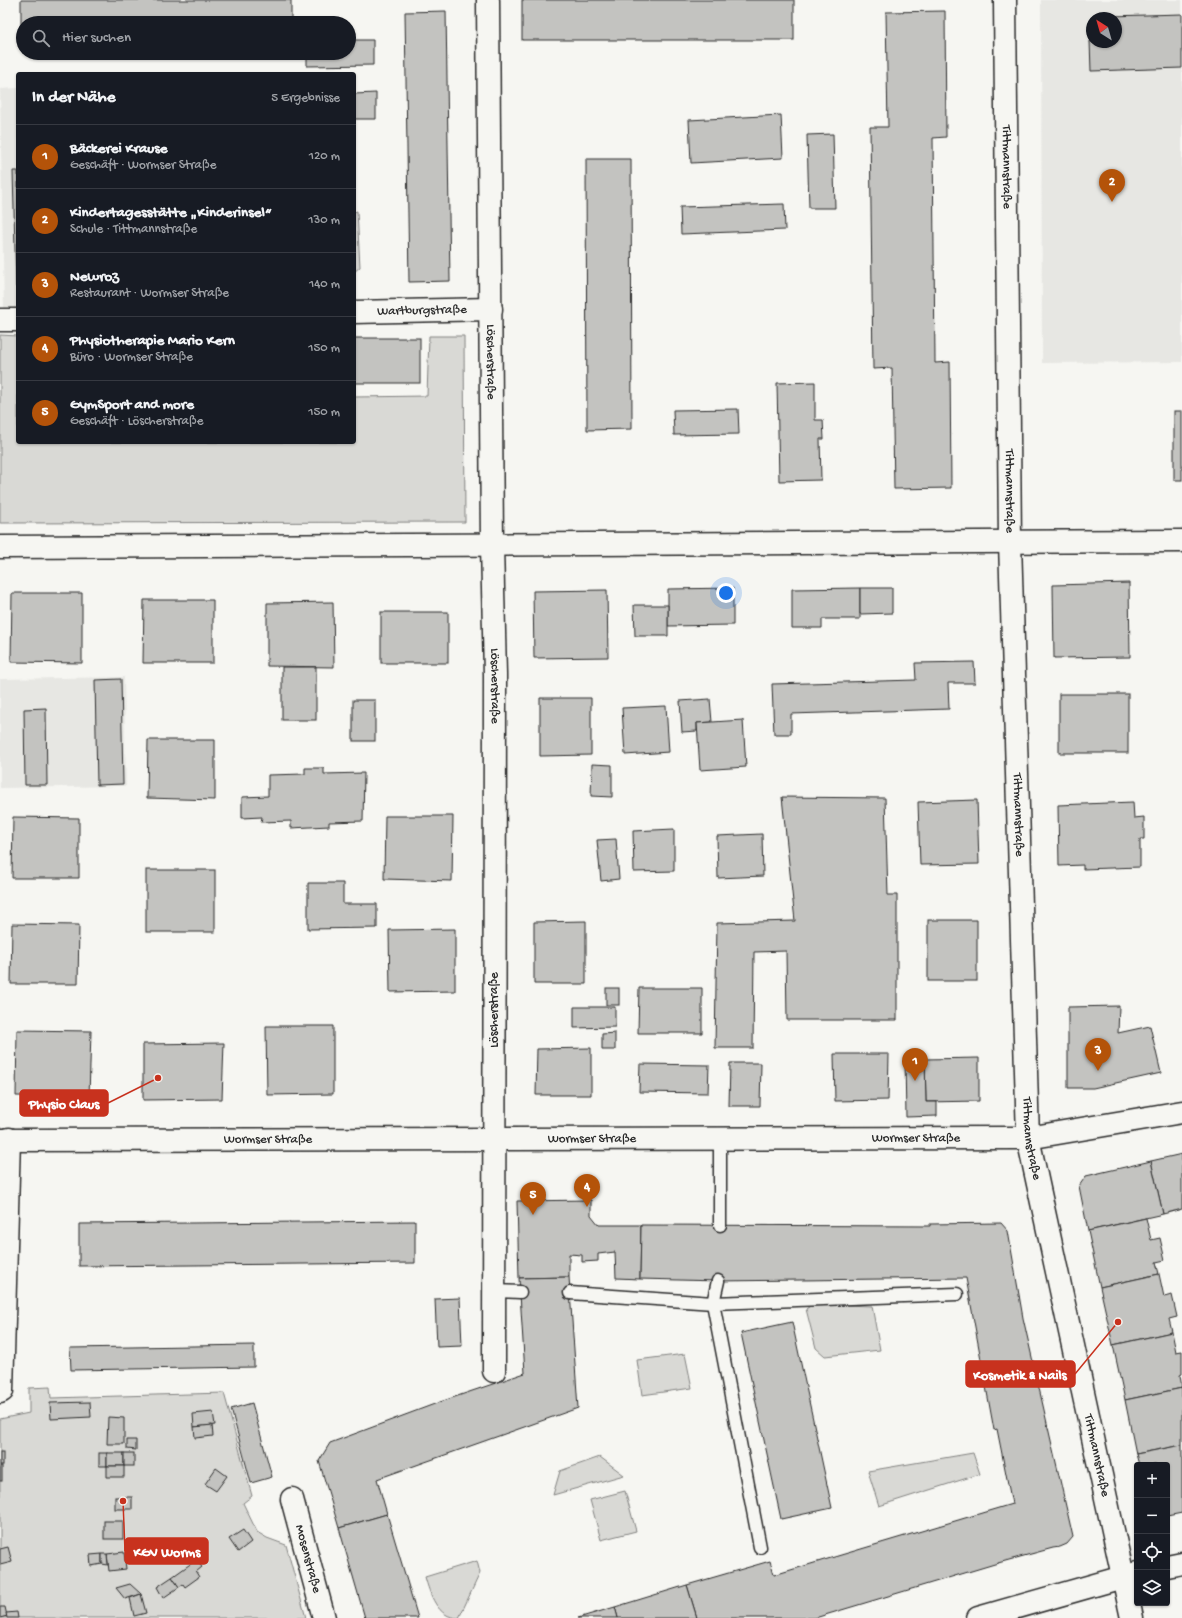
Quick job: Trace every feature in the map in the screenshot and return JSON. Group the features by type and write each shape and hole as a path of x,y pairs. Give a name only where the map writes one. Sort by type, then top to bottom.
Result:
{"street":[{"name":"Löscherstraße","path":"488,0 492,545 495,675 494,1371"},
{"name":"Tittmannstraße","path":"1005,0 1010,542 1028,1138 1130,1574 1132,1618"},
{"name":"Wartburgstraße","path":"356,312 490,309"},
{"path":"0,320 16,320"},
{"path":"0,548 1182,541"},
{"name":"Wormser Straße","path":"5,1140 1028,1138 1182,1112"},
{"path":"1,1391 5,1140"},
{"name":"Mosenstraße","path":"292,1499 324,1618"},
{"path":"1170,1565 1182,1563"},
{"path":"978,1618 1130,1574"}],"lane":[{"path":"720,1138 720,1225"},
{"path":"718,1281 713,1303 760,1547"},
{"path":"494,1291 520,1292"},
{"path":"570,1293 713,1303 957,1294"}],"shaded area":[{"path":"1041,0 1182,0 1182,362 1042,363"},
{"path":"16,88 16,313 4,313 0,89"},
{"path":"356,211 360,267 356,270"},
{"path":"0,335 16,336 16,444 356,444 356,397 427,396 429,336 464,336 465,522 0,523"},
{"path":"124,677 126,786 0,788 0,679"},
{"path":"813,1304 872,1306 880,1350 825,1356 816,1348 806,1309"},
{"path":"685,1354 692,1388 642,1395 637,1360"},
{"path":"50,1387 51,1398 224,1393 252,1496 243,1503 257,1532 267,1538 286,1545 306,1618 0,1618 0,1419 29,1413 29,1388"},
{"path":"973,1453 980,1474 879,1506 868,1471"},
{"path":"600,1457 624,1475 553,1495 560,1471"},
{"path":"625,1491 636,1531 601,1540 590,1500"},
{"path":"477,1561 480,1573 459,1618 451,1617 445,1614 440,1610 432,1597 425,1577"}],"building":[{"path":"21,0 291,0 291,16 21,16"},
{"path":"522,0 794,0 794,40 522,40"},
{"path":"446,11 450,281 409,282 405,12"},
{"path":"945,11 946,137 933,138 935,363 950,362 951,488 894,489 892,368 873,369 870,127 888,127 886,12"},
{"path":"1182,14 1182,68 1091,71 1090,48 1122,48 1122,16"},
{"path":"356,40 373,40 373,65 307,66 307,60 356,60"},
{"path":"376,93 376,119 356,119 356,94"},
{"path":"781,115 783,158 691,163 689,120"},
{"path":"833,134 835,208 809,208 807,135"},
{"path":"586,159 631,159 632,429 587,430"},
{"path":"13,171 16,171 16,287"},
{"path":"784,204 785,230 681,234 680,207"},
{"path":"356,338 420,338 420,383 356,383"},
{"path":"815,382 815,420 823,420 824,439 820,439 821,480 779,481 777,383"},
{"path":"738,409 739,434 674,435 673,410"},
{"path":"1174,411 1182,411 1182,480 1174,480"},
{"path":"1129,583 1130,657 1054,658 1053,585"},
{"path":"733,588 733,625 668,626 668,589"},
{"path":"860,588 860,619 822,619 822,628 792,628 792,589"},
{"path":"860,588 892,588 892,613 860,614"},
{"path":"607,590 608,657 534,658 533,591"},
{"path":"12,593 82,593 82,663 11,662"},
{"path":"144,600 213,600 213,663 143,663"},
{"path":"333,602 334,667 267,666 267,603"},
{"path":"634,605 668,605 668,636 635,636"},
{"path":"381,612 448,612 448,663 381,663"},
{"path":"974,662 975,683 948,683 949,709 791,714 791,734 774,734 772,684 916,680 915,663"},
{"path":"282,667 316,667 316,720 282,720"},
{"path":"121,679 123,784 97,785 95,680"},
{"path":"1059,694 1128,694 1128,753 1059,753"},
{"path":"540,698 591,698 591,755 540,756"},
{"path":"710,699 712,722 697,723 697,731 682,732 680,701"},
{"path":"353,700 375,700 375,741 353,741"},
{"path":"666,706 669,752 625,755 622,708"},
{"path":"46,708 47,785 25,785 24,709"},
{"path":"743,720 746,767 700,770 697,723"},
{"path":"148,740 215,740 215,800 147,798"},
{"path":"592,764 612,765 612,797 591,796"},
{"path":"305,768 324,768 324,774 364,773 363,821 329,822 329,826 291,828 291,821 261,822 262,817 242,818 242,797 268,796 268,775 305,774"},
{"path":"782,797 885,798 888,895 897,895 897,1020 787,1020 786,951 754,952 753,1048 715,1048 717,923 795,921"},
{"path":"977,800 979,864 920,865 918,802"},
{"path":"1133,802 1134,818 1144,817 1144,839 1140,839 1140,867 1083,869 1083,865 1059,866 1058,805"},
{"path":"385,816 453,816 452,881 384,879"},
{"path":"13,817 79,818 79,878 12,878"},
{"path":"674,829 674,871 634,872 633,831"},
{"path":"762,834 763,876 718,878 717,836"},
{"path":"616,839 619,879 601,881 597,840"},
{"path":"146,870 215,870 215,932 146,932"},
{"path":"308,883 343,883 343,904 377,904 377,928 308,929"},
{"path":"928,920 977,920 977,981 928,981"},
{"path":"586,921 586,984 534,984 534,922"},
{"path":"12,924 79,925 78,984 11,984"},
{"path":"455,929 455,991 390,992 389,930"},
{"path":"606,988 619,988 619,1005 606,1005"},
{"path":"639,988 702,988 702,1033 638,1033"},
{"path":"1119,1006 1118,1033 1150,1026 1161,1073 1093,1088 1068,1088 1068,1007"},
{"path":"574,1007 615,1007 615,1027 574,1028"},
{"path":"266,1026 333,1026 333,1094 267,1095"},
{"path":"17,1030 91,1031 89,1097 16,1096"},
{"path":"615,1033 615,1050 602,1050 602,1034"},
{"path":"224,1043 222,1099 143,1100 143,1044"},
{"path":"591,1048 591,1095 536,1095 537,1049"},
{"path":"834,1054 889,1054 888,1100 835,1101"},
{"path":"979,1058 979,1101 926,1102 925,1059"},
{"path":"925,1059 926,1102 937,1102 937,1116 906,1117 905,1060"},
{"path":"730,1063 761,1063 760,1106 729,1106"},
{"path":"640,1064 709,1065 708,1093 639,1092"},
{"path":"1182,1154 1182,1209 1163,1214 1151,1161"},
{"path":"1151,1161 1163,1214 1088,1231 1079,1186 1086,1176"},
{"path":"591,1200 591,1215 599,1225 641,1225 640,1279 616,1278 615,1252 598,1254 598,1261 582,1262 582,1255 569,1254 569,1277 519,1278 517,1201"},
{"path":"1146,1218 1151,1240 1160,1238 1165,1260 1156,1262 1159,1274 1100,1287 1088,1231"},
{"path":"415,1221 415,1263 79,1266 79,1224"},
{"path":"1001,1223 1008,1231 1023,1318 1073,1537 1067,1544 1060,1547 998,1563 815,1618 697,1618 687,1585 770,1561 774,1575 1012,1504 997,1429 994,1430 966,1278 718,1281 640,1279 641,1225 930,1226 930,1224"},
{"path":"1159,1274 1164,1297 1172,1295 1177,1317 1169,1319 1172,1332 1113,1345 1100,1287"},
{"path":"569,1277 578,1408 377,1479 387,1514 339,1528 319,1461 330,1443 440,1402 525,1373 519,1278"},
{"path":"460,1298 462,1346 437,1347 435,1299"},
{"path":"792,1322 832,1508 781,1519 741,1333"},
{"path":"1172,1332 1176,1352 1182,1351 1182,1374 1180,1375 1182,1388 1125,1400 1113,1345"},
{"path":"254,1345 254,1367 71,1370 70,1348"},
{"path":"1182,1388 1182,1445 1136,1454 1125,1400"},
{"path":"90,1402 91,1417 51,1419 50,1403"},
{"path":"252,1403 272,1477 251,1483 231,1409"},
{"path":"213,1412 215,1425 194,1427 193,1414"},
{"path":"108,1417 124,1418 124,1444 107,1444"},
{"path":"212,1425 213,1436 195,1438 194,1427"},
{"path":"127,1440 136,1440 136,1450 127,1449"},
{"path":"1182,1445 1182,1513 1170,1515 1170,1462 1138,1462 1136,1454"},
{"path":"0,1452 3,1452 3,1465 0,1465"},
{"path":"99,1453 107,1453 107,1466 99,1466"},
{"path":"107,1453 124,1453 124,1466 107,1466"},
{"path":"124,1453 134,1453 134,1466 124,1466"},
{"path":"0,1466 2,1466 2,1481 0,1481"},
{"path":"107,1466 124,1466 124,1477 107,1477"},
{"path":"216,1468 227,1476 216,1491 205,1484"},
{"path":"115,1497 132,1497 132,1509 115,1509"},
{"path":"387,1514 418,1618 365,1618 339,1528"},
{"path":"104,1521 123,1521 123,1539 104,1539"},
{"path":"243,1530 251,1542 238,1552 229,1539"},
{"path":"8,1547 12,1562 0,1565 0,1549"},
{"path":"124,1552 126,1569 109,1571 107,1554"},
{"path":"102,1554 102,1564 91,1566 90,1555"},
{"path":"102,1554 107,1554 108,1565 102,1564"},
{"path":"196,1560 202,1567 196,1572 199,1577 185,1587 183,1584 179,1587 172,1577"},
{"path":"172,1577 179,1587 163,1598 157,1587"},
{"path":"130,1584 141,1594 125,1599 116,1588"},
{"path":"687,1585 697,1618 618,1618 615,1607"},
{"path":"141,1594 146,1613 134,1616 130,1598"},
{"path":"0,1607 5,1607 7,1616 0,1618"},
{"path":"615,1607 618,1618 578,1618"},
{"path":"17,1612 18,1618 7,1618 6,1613"}],"place":[{"name":"Kindertagesstätte „Kinderinsel“","path":"1112,202"},
{"name":"Newroz","path":"1098,1071"},
{"name":"Physio Claus","path":"158,1078"},
{"name":"Bäckerei Krause","path":"915,1081"},
{"name":"Physiotherapie Mario Kern","path":"587,1207"},
{"name":"GymSport and more","path":"533,1215"},
{"name":"Kosmetik & Nails","path":"1118,1322"},
{"name":"KGV Worms","path":"123,1501"}]}
